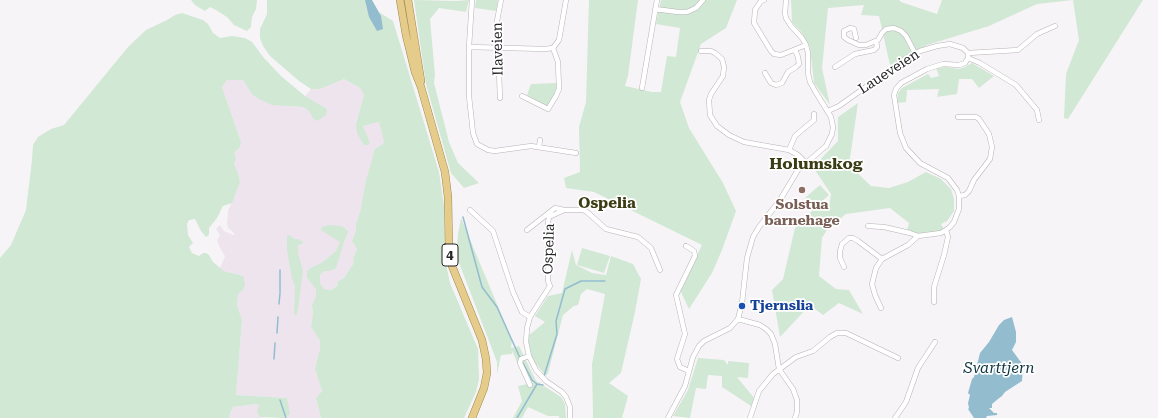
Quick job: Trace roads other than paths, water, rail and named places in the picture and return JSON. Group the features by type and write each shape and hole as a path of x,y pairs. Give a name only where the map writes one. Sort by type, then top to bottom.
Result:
{"highway":[{"name":"4","path":"400,0 415,72 421,87 446,178 449,203 450,255 452,266 480,336 486,359 487,369 484,388 472,418"},
{"name":"4","path":"408,0 420,71 421,87"}],"street":[{"path":"472,0 468,47 470,103 473,133 477,144 488,150 495,151 524,146 576,153"},
{"name":"Ilaveien","path":"500,0 497,21 500,98"},
{"path":"522,96 548,109 556,96 559,89 558,62 554,48 559,40 566,0"},
{"path":"642,88 657,0"},
{"path":"655,9 686,12 696,8 703,0"},
{"path":"764,0 761,1 755,10 754,23 771,51 774,54 781,55 806,45"},
{"path":"668,418 685,386 694,353 701,343 730,328 738,319 742,303 746,265 759,227 780,200 797,173 826,146 831,137 833,124 828,111 810,82 806,45 788,21 785,12 786,0"},
{"path":"1039,120 1037,110 1016,85 980,63 968,58 968,52 1018,50 1037,34 1055,26"},
{"path":"835,67 855,54 875,49 877,45 876,42 886,28 892,27 897,28 906,36 915,54"},
{"path":"856,38 854,29 850,28 844,30 843,35 845,38 856,44 866,45 876,42"},
{"name":"Laueveien","path":"828,111 839,106 915,54 925,49 946,44 958,46 968,52"},
{"path":"468,47 499,49 554,48"},
{"path":"765,73 770,83 776,85 782,83 788,72 799,64 795,50"},
{"path":"700,51 711,51 718,54 723,61 723,76 711,94 709,100 711,117 717,126 728,135 744,142 789,150 808,162"},
{"name":"Laueveien","path":"959,196 956,187 951,180 920,163 906,148 900,133 893,98 899,85 923,71 943,64 965,63 968,58"},
{"path":"789,150 795,136 814,120 814,114"},
{"path":"868,226 884,227 918,236 938,234 952,225 957,216 959,196 966,195 969,191 974,180 990,159 992,150 990,138 979,119 976,117 958,117"},
{"path":"539,147 540,140"},
{"path":"527,230 556,208 564,210"},
{"path":"470,210 493,231 513,292 522,312 530,317"},
{"name":"Ospelia","path":"570,418 570,407 566,397 536,370 529,356 527,346 526,336 530,317 550,286 548,281 549,217 564,210 583,210 606,229 638,237 651,248 660,270"},
{"path":"934,302 935,281 941,267 948,240 946,230"},
{"path":"881,308 872,284 876,268 882,259 908,244 918,236"},
{"path":"844,267 840,258 840,251 842,244 849,238 853,238 858,241 882,259"},
{"path":"686,246 694,251 695,256 676,295 685,334 677,359 680,367 689,371"},
{"path":"738,319 760,325 769,331 775,344 779,369 793,389 797,400 797,412 795,418"},
{"path":"750,418 760,391 779,369 796,356 813,351 837,333 843,332 898,358"},
{"path":"894,418 906,402 918,368 935,342"},
{"path":"529,356 521,359 520,363 530,385"}],"water":[{"path":"365,0 372,0 381,16 383,29 377,31 369,17"},
{"name":"Svarttjern","path":"1012,317 1016,332 1016,342 1012,350 1023,365 1022,381 1005,392 992,404 992,408 989,408 994,413 997,413 997,415 987,416 986,418 974,418 968,409 970,395 968,393 980,353 989,342 999,325 1004,320"}],"waterway":[{"path":"463,217 482,287 497,307 520,358"},
{"path":"280,270 280,292"},
{"path":"544,376 557,334 556,321 565,289 581,281 605,281"},
{"path":"279,304 280,293"},
{"path":"277,333 278,317"},
{"path":"274,359 275,343"},
{"path":"523,363 532,380 537,384"},
{"path":"517,418 537,384 543,385"},
{"path":"280,400 286,418"}],"place":[{"name":"Solstua barnehage","path":"802,190"},
{"name":"Tjernslia","path":"742,306"}],"district":[{"name":"Holumskog","path":"816,164"},
{"name":"Ospelia","path":"607,204"}]}
